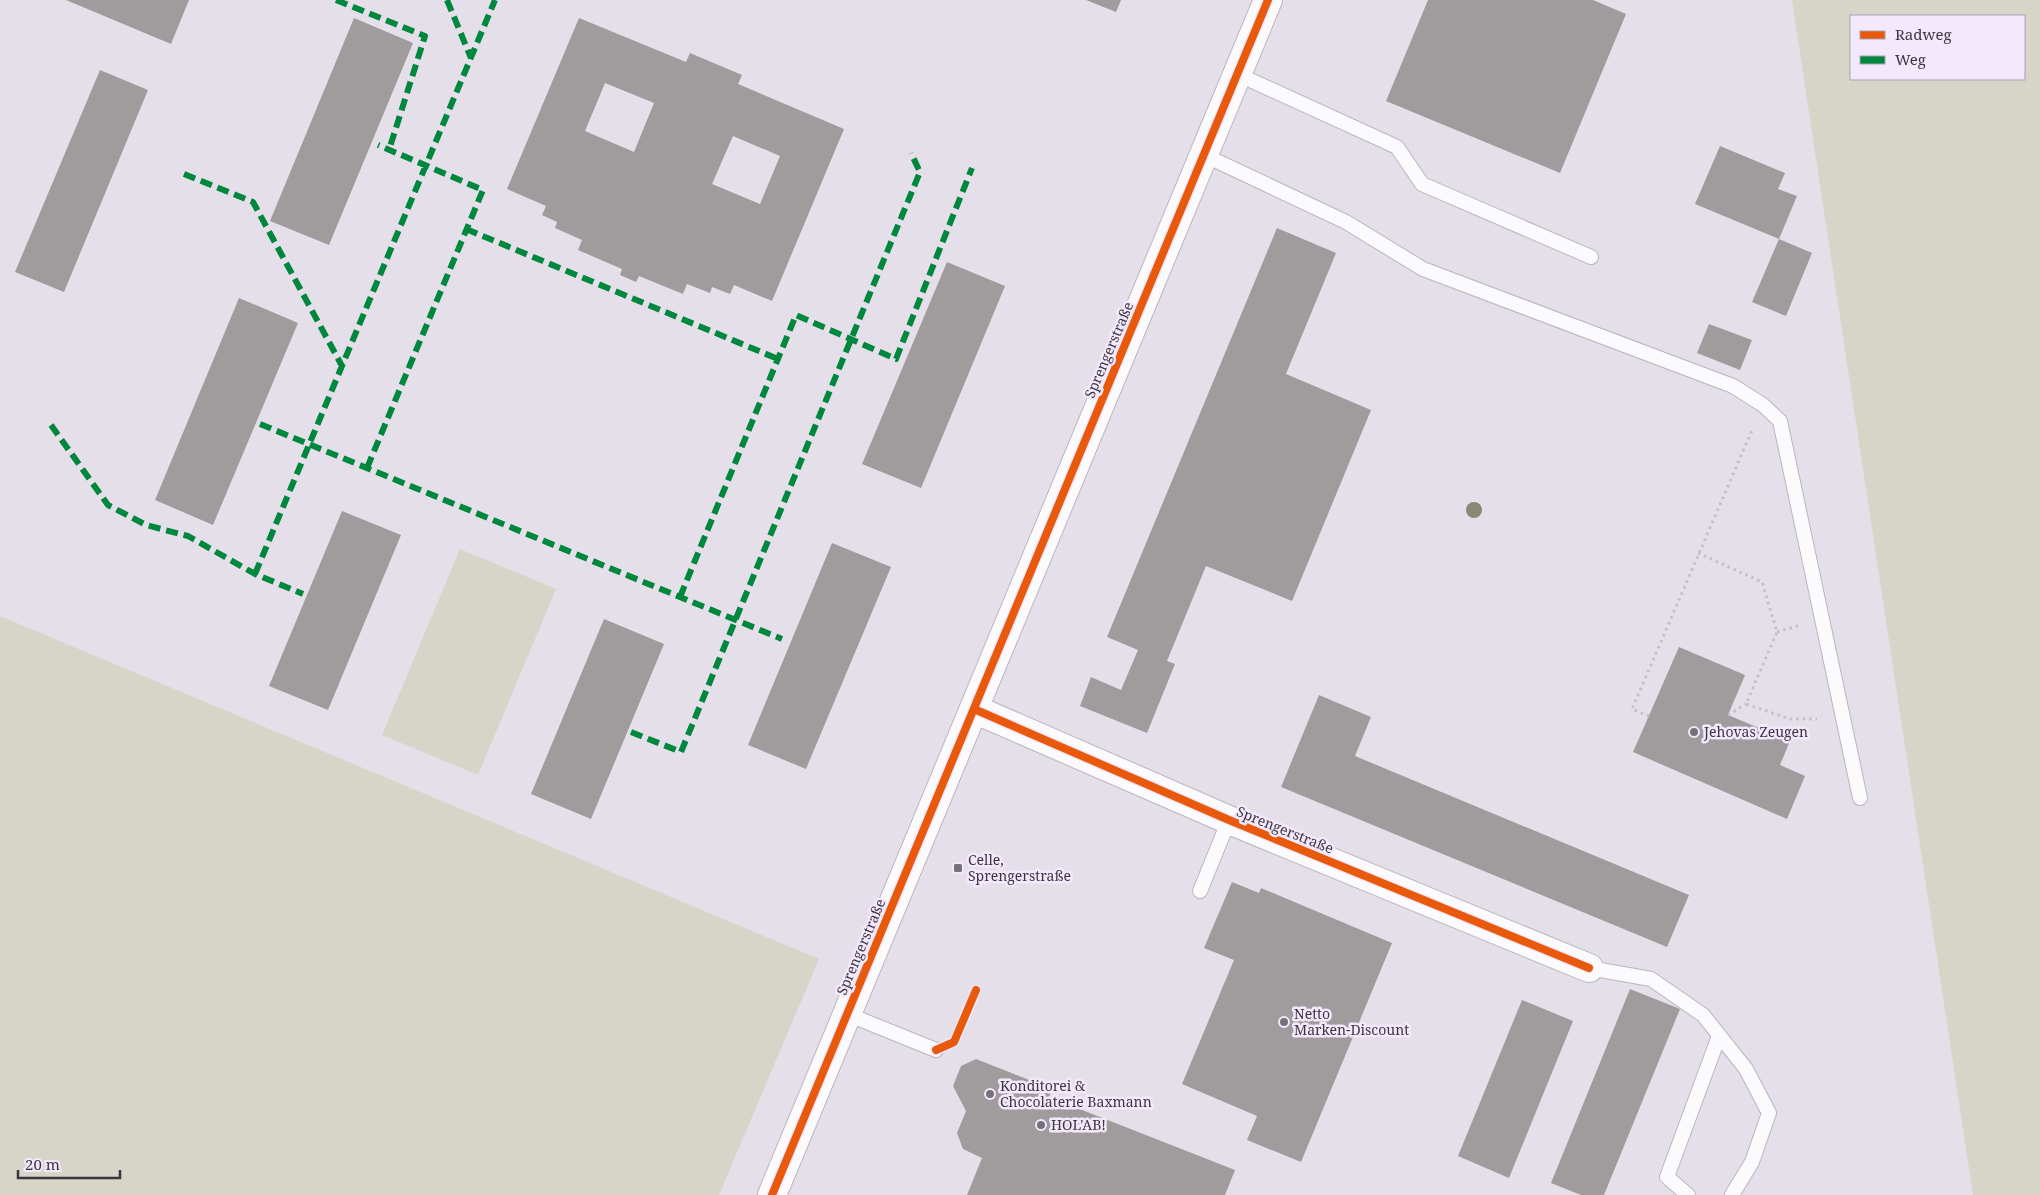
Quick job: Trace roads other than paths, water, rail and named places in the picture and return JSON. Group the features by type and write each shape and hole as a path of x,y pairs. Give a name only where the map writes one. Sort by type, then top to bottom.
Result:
{"street":[{"name":"Sprengerstraße","path":"772,1195 1268,0"},
{"name":"Sprengerstraße","path":"974,709 1229,820 1589,968"}],"lane":[{"path":"1237,74 1397,147 1422,184 1591,258"},
{"path":"1204,155 1346,222 1423,268 1733,386 1763,405 1780,422 1860,798"},
{"path":"1200,891 1229,820"},
{"path":"1589,968 1651,979 1702,1015 1746,1069 1769,1113 1752,1162 1732,1195"},
{"path":"847,1014 936,1050"},
{"path":"1688,1195 1667,1177 1719,1036"}],"place":[{"name":"Jehovas Zeugen","path":"1694,732"},
{"name":"Celle, Sprengerstraße","path":"958,868"},
{"name":"Netto Marken-Discount","path":"1284,1022"},
{"name":"Konditorei & Chocolaterie Baxmann","path":"990,1094"},
{"name":"HOL'AB!","path":"1041,1125"}]}
